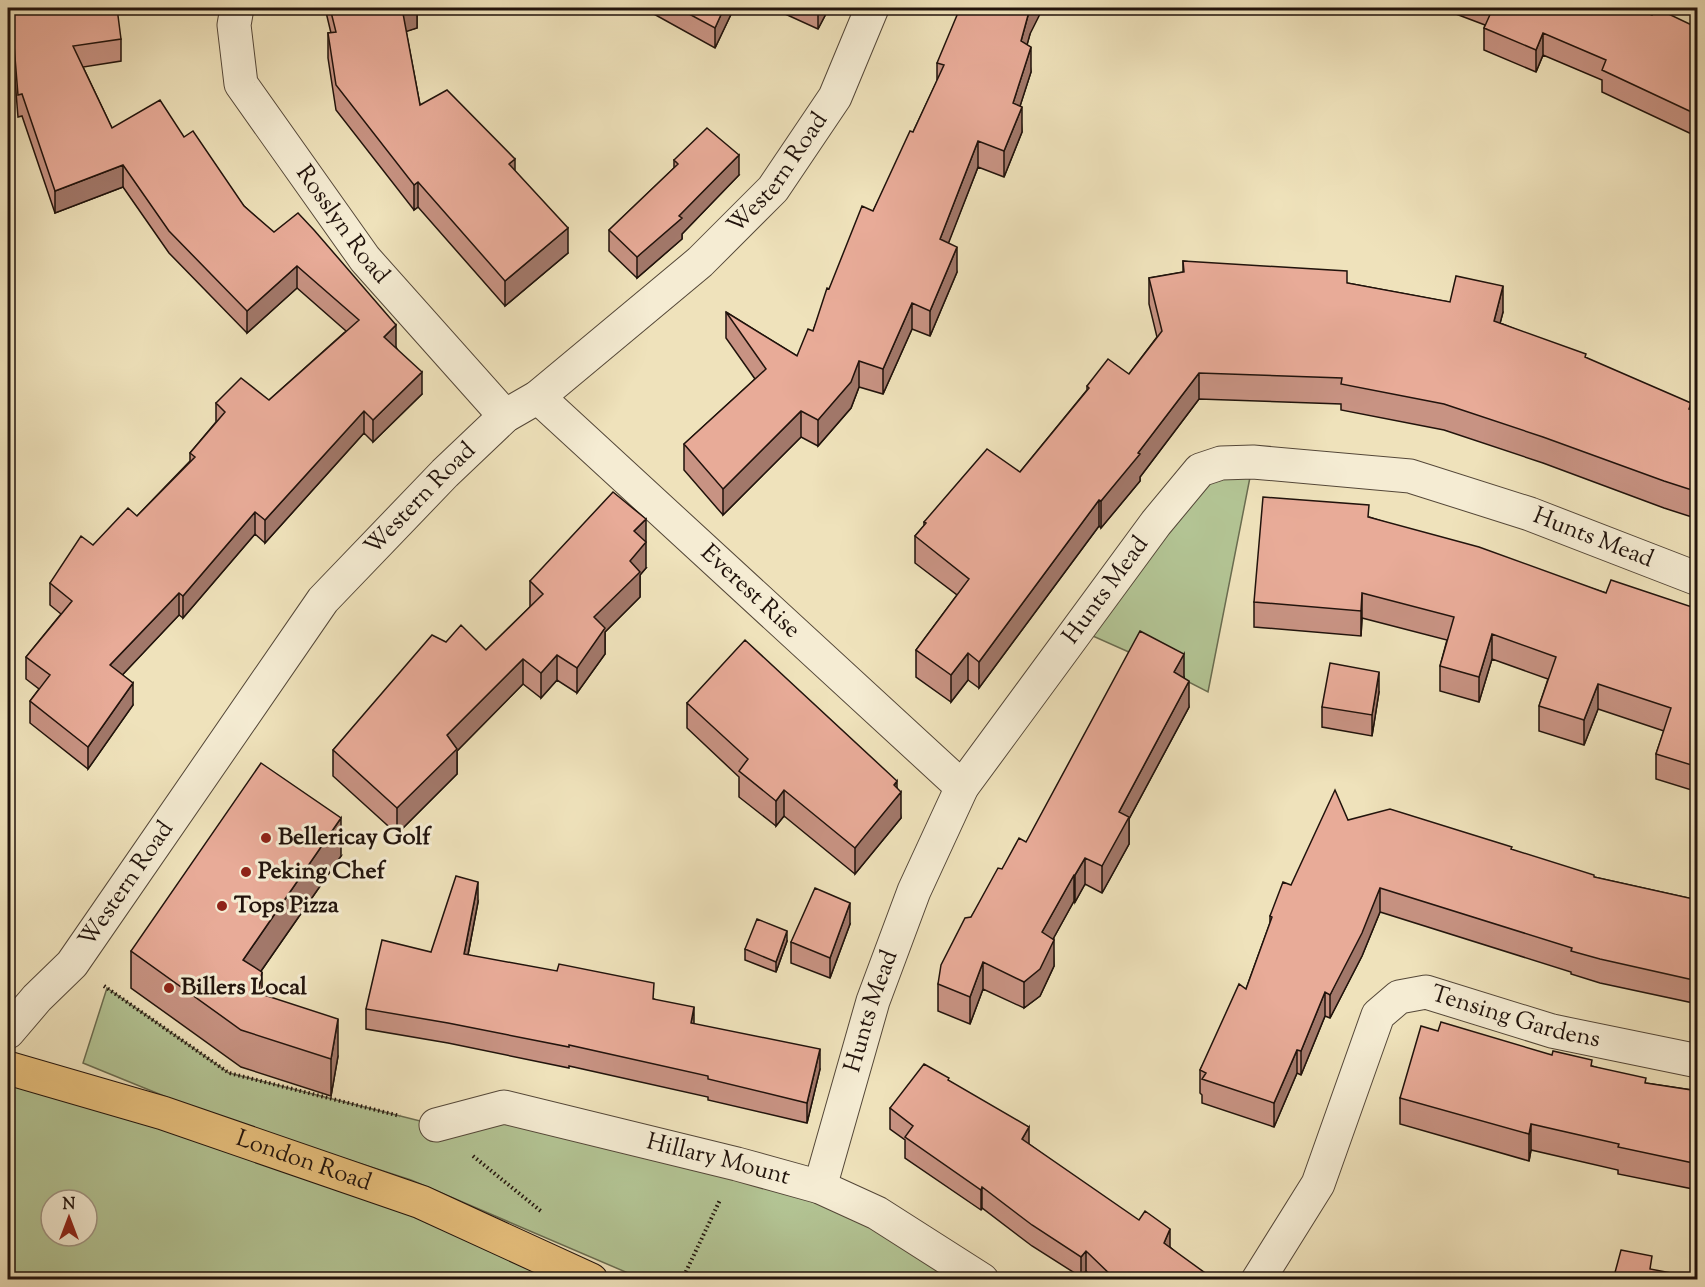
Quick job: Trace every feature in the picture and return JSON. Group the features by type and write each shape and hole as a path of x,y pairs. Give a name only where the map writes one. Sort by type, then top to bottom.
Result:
{"main road":[{"name":"London Road","path":"8,1068 163,1113 421,1202 591,1280"}],"street":[{"name":"Rosslyn Road","path":"237,8 234,25 241,84 365,259 505,416"},
{"name":"Western Road","path":"8,1032 37,998 72,964 324,600 445,473 505,416 538,397 700,262 773,189 835,97 872,8"},
{"name":"Everest Rise","path":"538,397 962,787"},
{"name":"Hunts Mead","path":"820,1187 873,1001 915,891 962,787 1156,523 1200,470 1221,463 1253,462 1410,476 1530,514 1698,579"},
{"name":"Tensing Gardens","path":"1258,1280 1318,1184 1378,1015 1399,997 1426,992 1552,1031 1698,1061"},
{"name":"Hillary Mount","path":"436,1125 504,1107 737,1164 820,1187 877,1213 982,1280"}],"path":[{"path":"72,964 229,1073 436,1125 543,1214"},
{"path":"682,1280 737,1164"}],"green space":[{"path":"1253,462 1208,692 1140,657 1077,629 1181,491"},
{"path":"107,988 229,1073 436,1125 504,1107 737,1164 982,1279 642,1279 411,1180 213,1116 83,1063"},
{"path":"8,1078 163,1113 591,1280 8,1280"}],"building":[{"path":"8,8 117,8 121,39 73,46 112,128 160,100 184,137 193,131 244,206 274,232 298,213 396,325 384,337 422,372 373,420 364,411 265,520 255,512 183,596 179,593 110,665 133,683 88,747 30,701 50,675 26,657 72,601 50,583 81,536 93,545 128,508 137,516 195,457 190,453 225,412 216,403 241,378 269,400 359,320 297,266 247,311 169,231 123,165 55,191 22,94 18,95 14,45 8,45"},
{"path":"330,8 402,8 420,105 447,90 515,159 509,164 568,228 505,281 418,182 414,185 336,85 328,33 336,32"},
{"path":"678,8 724,8 715,28"},
{"path":"960,8 1030,8 1021,41 1031,47 1013,103 1022,107 1004,151 978,141 940,239 957,247 930,311 912,303 883,369 859,361 851,382 818,420 801,411 723,489 684,444 766,369 726,312 797,356 808,329 813,331 827,288 829,289 862,206 873,211 910,131 913,132 944,65 937,63"},
{"path":"1493,8 1635,8 1652,15 1656,8 1698,28 1698,115 1602,70 1606,60 1543,33 1536,50 1484,28"},
{"path":"707,128 739,155 679,216 682,218 637,257 609,230 678,164 674,160"},
{"path":"1183,261 1347,271 1347,283 1450,302 1456,276 1503,286 1494,321 1586,354 1585,357 1691,403 1689,409 1698,412 1698,492 1444,404 1341,384 1342,378 1199,373 1138,453 1140,454 1101,501 1099,500 979,662 968,653 951,675 916,650 969,579 915,536 926,523 924,522 987,449 1020,472 1089,388 1087,386 1108,359 1129,374 1162,331 1149,278 1184,272"},
{"path":"613,492 646,519 634,531 646,542 630,561 640,572 594,617 605,628 577,668 557,655 541,673 523,659 447,735 457,749 397,808 333,750 432,635 446,642 461,625 486,650 543,594 530,581"},
{"path":"1263,497 1369,505 1368,517 1479,547 1606,593 1611,580 1698,609 1698,767 1656,754 1671,708 1598,684 1584,720 1539,706 1556,657 1492,634 1479,677 1440,666 1454,617 1362,593 1361,611 1254,602"},
{"path":"1140,631 1184,654 1174,672 1189,681 1119,812 1129,817 1102,866 1085,858 1042,932 1054,940 1040,969 1024,982 983,962 970,997 938,984 941,965 965,918 971,917 998,868 1002,869 1019,838 1026,842"},
{"path":"745,640 897,781 894,785 901,792 855,848 784,790 776,801 739,771 748,759 687,703"},
{"path":"1330,663 1379,672 1372,715 1322,707"},
{"path":"261,763 341,818 243,960 262,972 258,993 338,1019 331,1059 241,1030 131,951"},
{"path":"1335,790 1348,820 1390,809 1512,847 1511,849 1594,875 1594,877 1698,900 1698,981 1571,951 1572,948 1380,888 1362,933 1330,995 1325,992 1301,1051 1297,1050 1274,1103 1202,1079 1206,1073 1200,1070 1239,984 1246,989 1283,882 1291,885"},
{"path":"456,876 478,882 464,954 557,971 559,964 654,983 653,999 694,1007 691,1023 820,1049 807,1103 708,1079 708,1076 569,1045 569,1047 366,1009 382,940 431,952"},
{"path":"815,888 850,903 830,958 791,942"},
{"path":"757,919 787,931 776,962 745,949"},
{"path":"1441,1022 1552,1055 1553,1051 1592,1060 1591,1066 1646,1078 1645,1083 1698,1091 1698,1164 1618,1147 1619,1144 1531,1124 1529,1134 1400,1098 1421,1026 1438,1031"},
{"path":"924,1064 1029,1127 1022,1139 1139,1220 1145,1211 1170,1229 1164,1243 1208,1275 1205,1280 1116,1280 1086,1251 1081,1257 1032,1225 982,1187 981,1190 905,1137 913,1126 890,1108"},
{"path":"1621,1250 1652,1256 1650,1269 1698,1278 1698,1280 1613,1280"}],"place":[{"name":"Bellericay Golf","path":"266,838"},
{"name":"Peking Chef","path":"246,872"},
{"name":"Tops Pizza","path":"222,906"},
{"name":"Billers Local","path":"169,988"}]}
